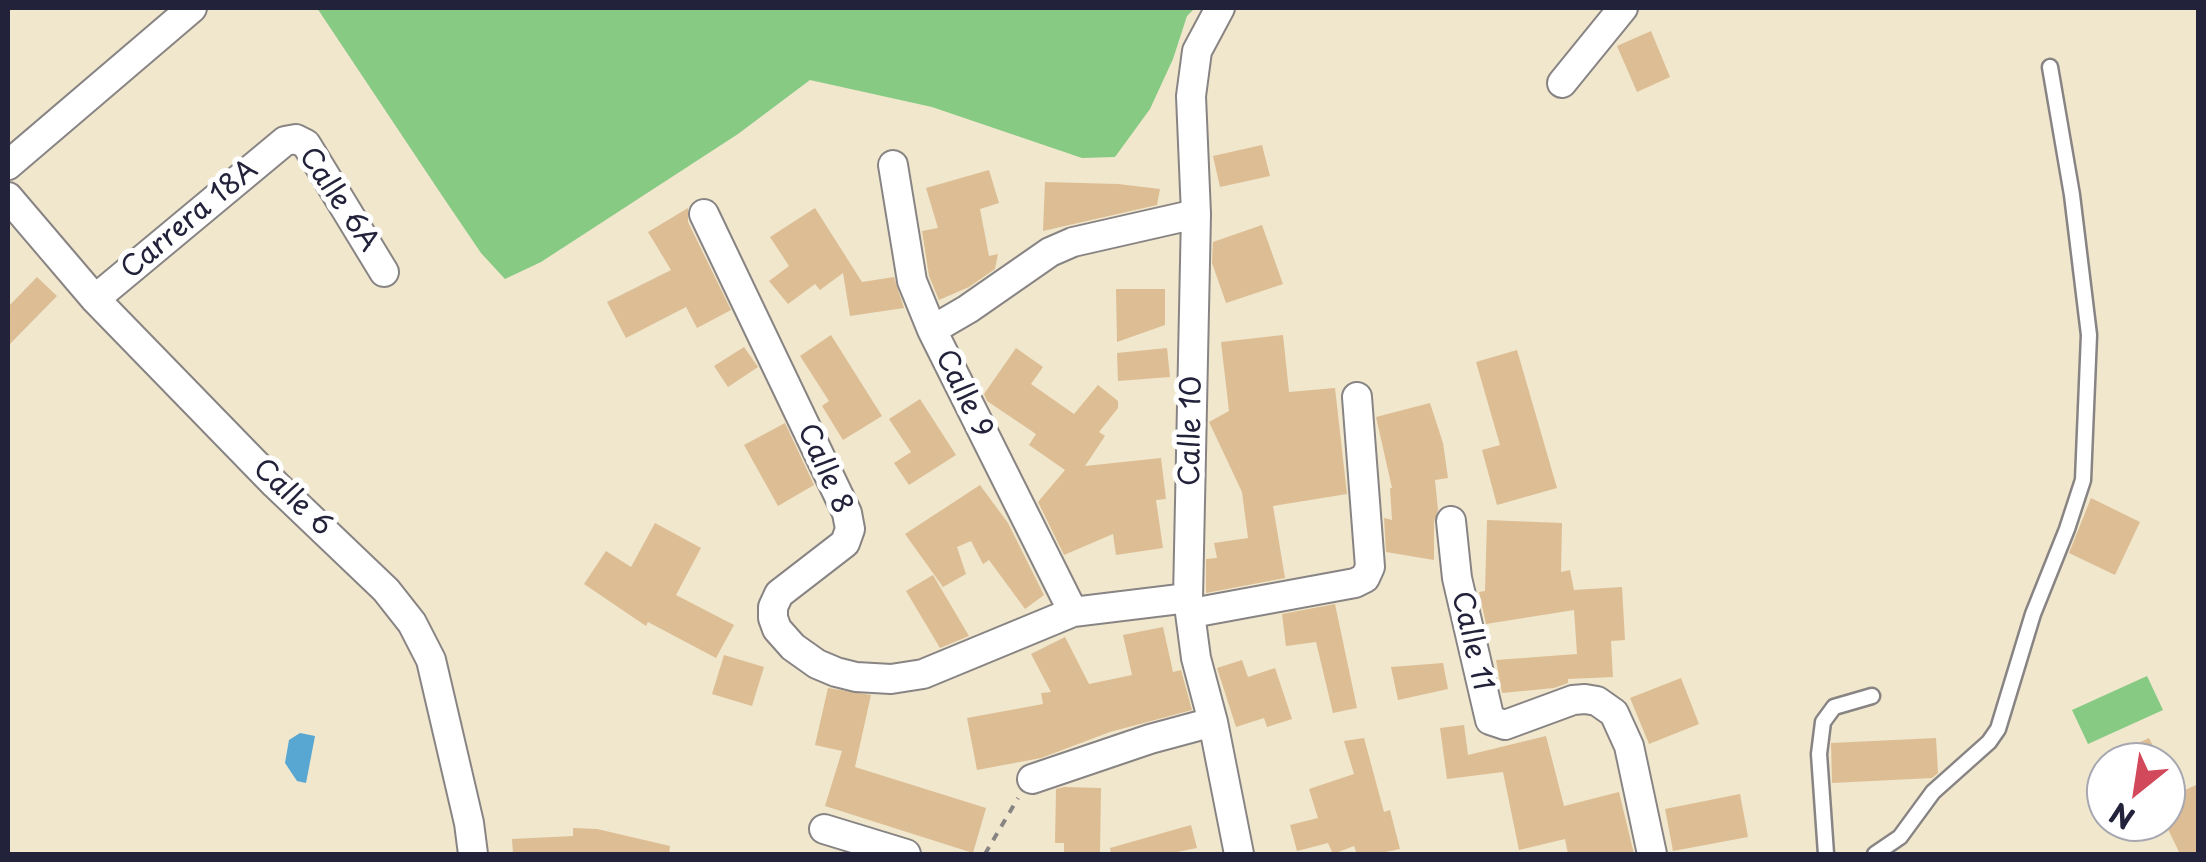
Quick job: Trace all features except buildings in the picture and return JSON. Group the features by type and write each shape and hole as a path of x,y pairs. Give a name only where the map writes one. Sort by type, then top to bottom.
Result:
{"street":[{"path":"8,165 192,8"},
{"name":"Calle 10","path":"1220,8 1192,70 1196,214 1190,605 1196,658 1240,854"},
{"path":"1562,83 1623,8"},
{"name":"Calle 6A","path":"285,141 306,144 384,272"},
{"name":"Carrera 18A","path":"95,298 285,141"},
{"path":"892,165 912,282 932,330"},
{"name":"Calle 6","path":"8,197 95,298 275,484 386,590 412,623 431,660 469,823 472,854"},
{"name":"Calle 8","path":"704,214 847,513 850,530 844,542 780,594 773,607 778,629 793,647 836,672 891,679 923,674 1072,612 1190,605 1355,583 1365,578 1370,567 1357,397"},
{"name":"Calle 9","path":"1072,612 932,330 1050,252 1073,242 1196,214"},
{"name":"Calle 11","path":"1451,521 1456,578 1490,720 1505,725 1585,699 1597,701 1614,713 1629,746 1652,854"},
{"path":"1032,779 1213,722"},
{"path":"824,829 906,854"}],"lane":[{"path":"1875,854 1900,837 1933,792 1989,742 1998,729 2032,614 2083,480 2090,335 2050,67"},
{"path":"1826,854 1819,754 1823,722 1834,707 1872,696"}],"path":[{"path":"985,854 1032,779"}],"green space":[{"path":"317,8 1195,8 1187,16 1150,109 1115,157 1082,158 932,107 810,80 738,134 541,262 505,279 481,253"},
{"path":"2147,676 2163,710 2087,742 2072,710"}],"water":[{"path":"300,733 315,736 306,783 297,781 285,763 289,740"}]}
